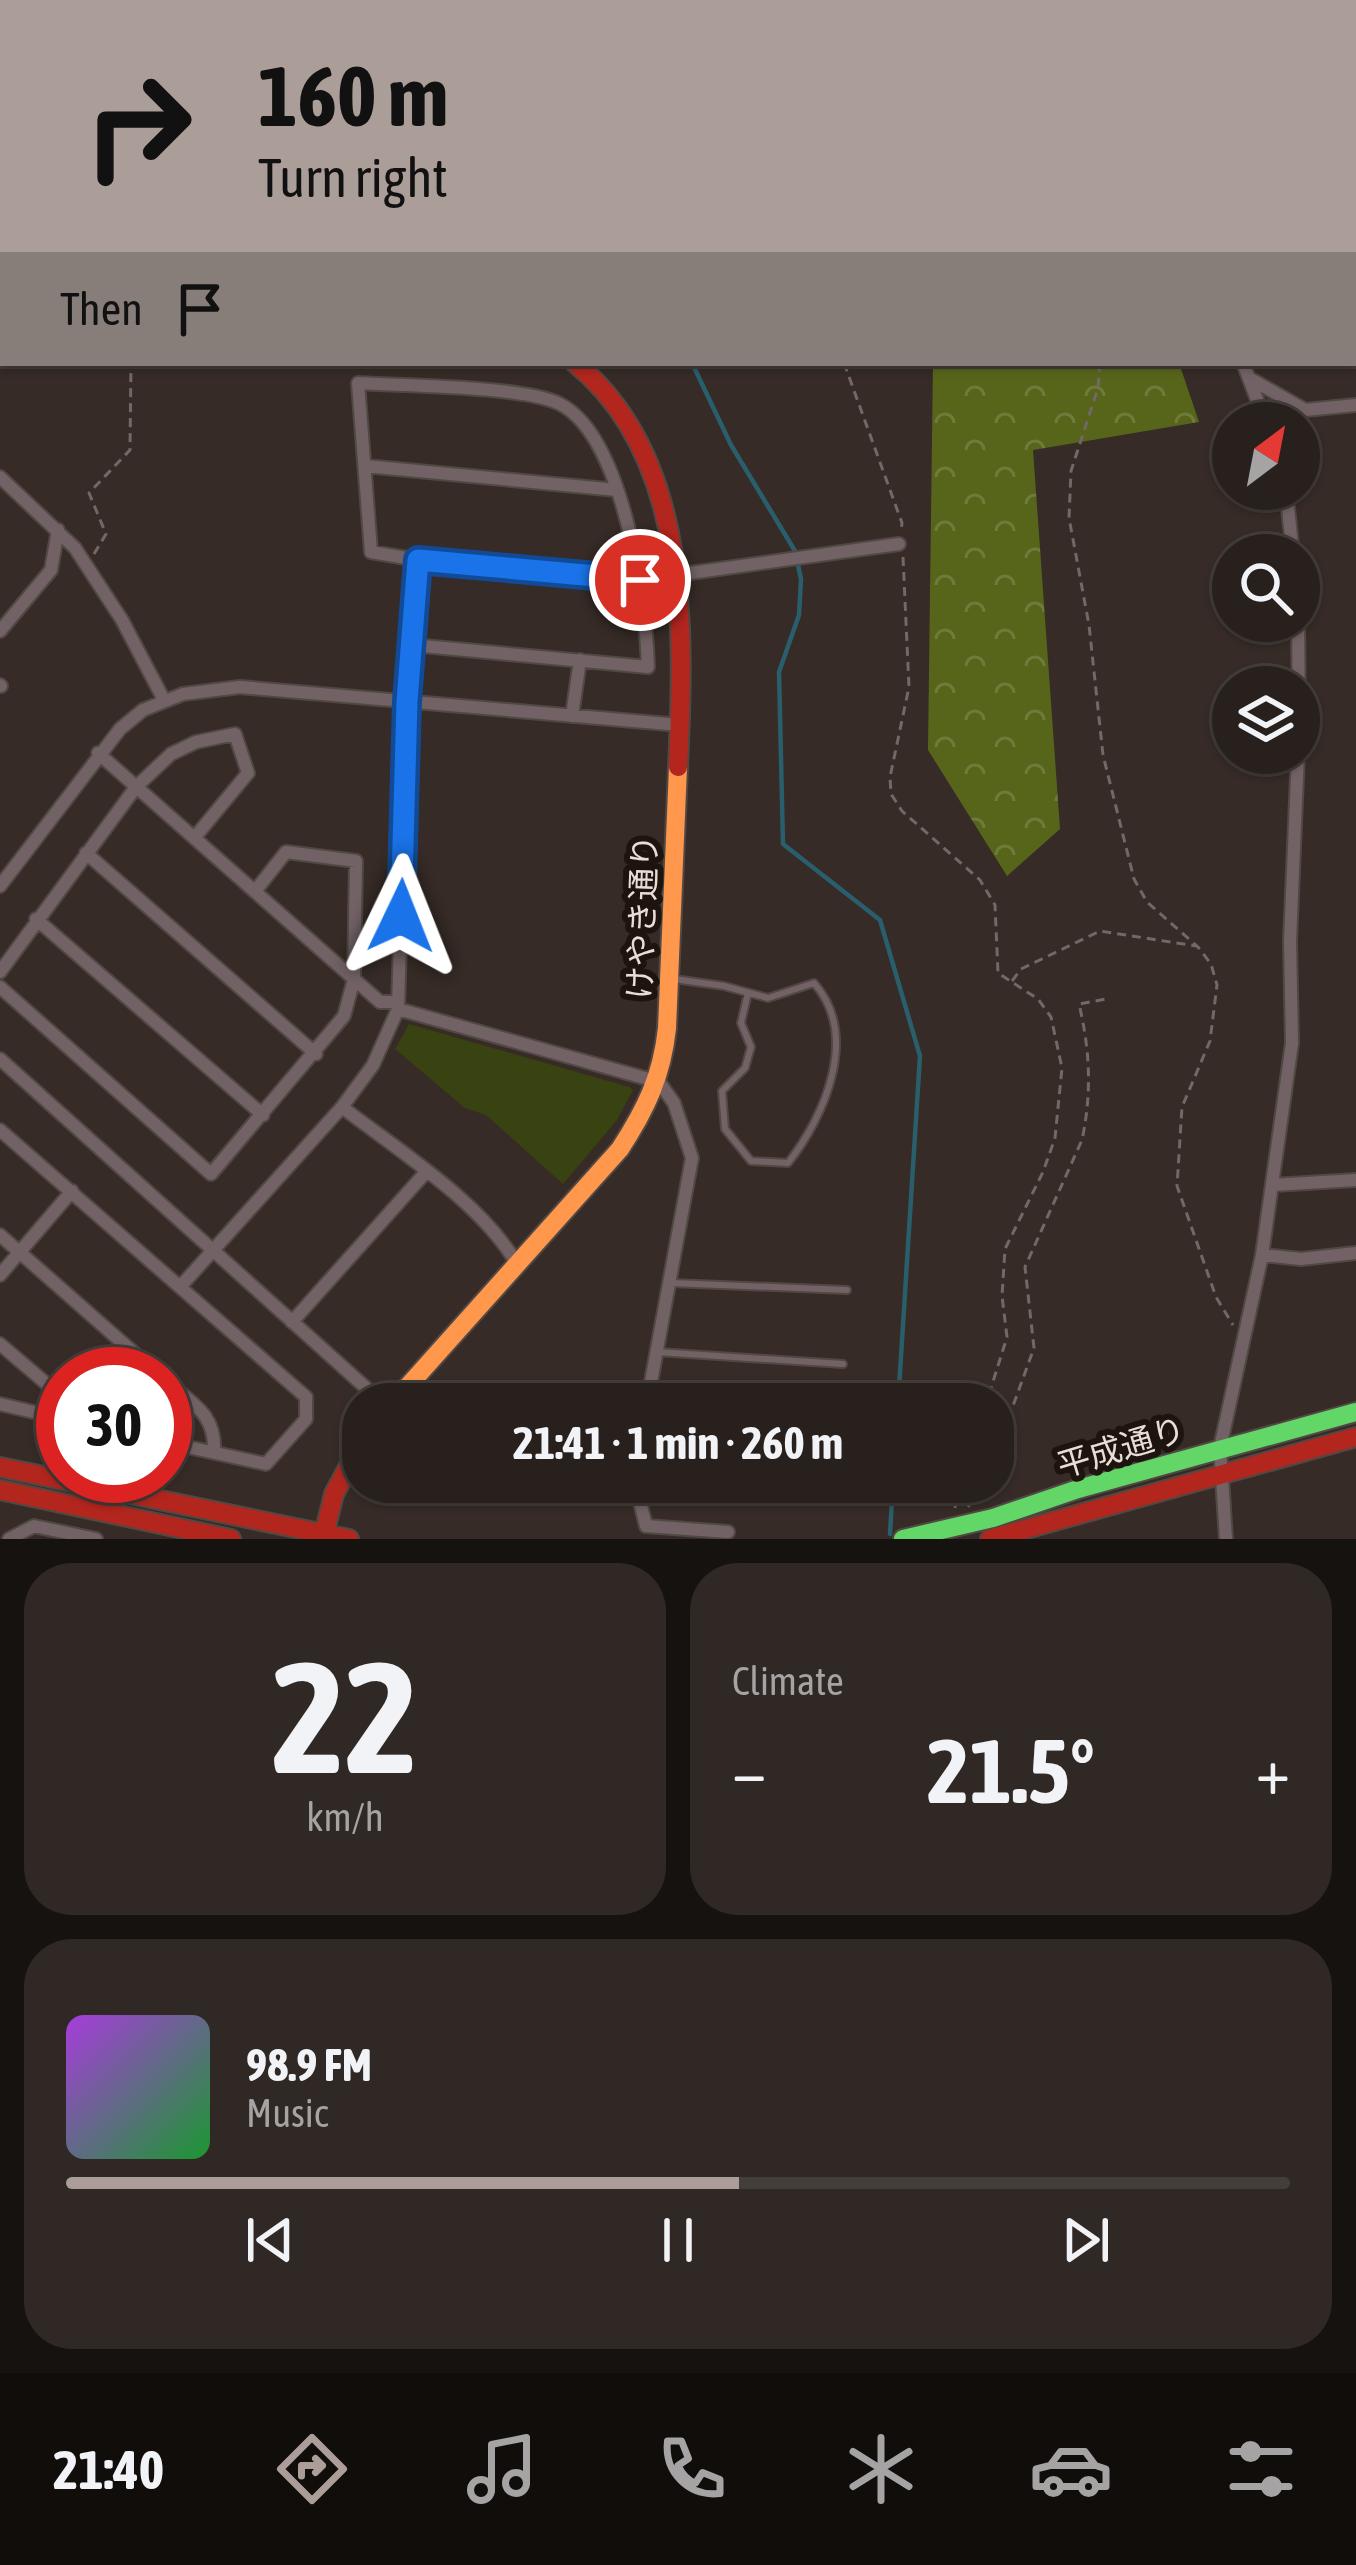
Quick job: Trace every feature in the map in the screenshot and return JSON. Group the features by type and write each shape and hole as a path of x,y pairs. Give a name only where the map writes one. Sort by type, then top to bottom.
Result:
{"street":[{"name":"けやき通り","path":"407,1383 620,1149 659,1082 670,978 680,725 676,575 662,512 622,418 598,381 579,366"},
{"path":"1245,366 1258,402"},
{"path":"1249,378 1305,410 1356,405"},
{"path":"412,645 648,667 646,608 640,580 617,490 596,439 562,405 529,395 358,383 371,552 640,580"},
{"path":"364,466 617,490"},
{"path":"0,477 58,530 87,565 164,700"},
{"path":"0,631 51,570 58,530"},
{"path":"676,575 899,544"},
{"path":"180,1287 342,1107 373,1065 398,1006 407,701 418,560"},
{"path":"572,716 580,659"},
{"path":"0,886 98,753 131,719 164,700 213,688 256,687 680,725"},
{"path":"0,972 136,787 171,754 196,742 235,734 248,773 195,837"},
{"path":"98,753 380,1002 659,1082 674,1103 692,1157 651,1383"},
{"path":"1226,1539 1220,1448 1262,1255 1292,1043 1290,941 1297,774"},
{"path":"0,987 211,1174 344,1016 354,979 356,861 286,852 256,890"},
{"path":"86,853 316,1054"},
{"path":"36,919 263,1114"},
{"path":"2,1066 363,1383"},
{"path":"342,1107 426,1172 502,1240 517,1264"},
{"path":"0,1130 306,1397 306,1419 266,1464 192,1448"},
{"path":"292,1322 426,1172"},
{"path":"1273,1186 1356,1180"},
{"path":"0,1275 72,1191"},
{"path":"0,1234 127,1347"},
{"path":"1262,1255 1301,1258 1356,1253"},
{"path":"0,1344 36,1375"},
{"path":"192,1403 211,1420 214,1452"},
{"path":"0,1404 36,1413"},
{"name":"平成通り","path":"902,1539 1356,1412"},
{"name":"平成通り","path":"990,1539 1356,1436"},
{"path":"0,1467 349,1539"},
{"path":"323,1537 342,1479"},
{"path":"0,1490 231,1539"},
{"path":"638,1503 646,1526 728,1532"},
{"path":"9,1539 34,1526 96,1539"}],"lane":[{"path":"670,978 748,993 767,998 814,982 829,1000 837,1061 811,1134 788,1163 751,1161 725,1129 722,1091 745,1068 751,1047 741,1023 748,993"},
{"path":"671,1283 847,1290"},
{"path":"658,1352 843,1364"}],"path":[{"path":"87,565 106,534 89,493 130,450 131,366"},
{"path":"845,366 902,523 899,544 904,560 909,687 890,777 891,794 902,811 980,880 995,905 998,973 1037,999 1051,1017 1062,1069 1060,1112 1042,1172 1005,1249 1002,1296 1007,1337 993,1383"},
{"path":"1100,366 1098,388 1068,492 1103,754 1140,893 1198,946 1211,964 1217,985 1210,1041 1182,1107 1177,1186 1216,1298 1232,1324 1245,1334"},
{"path":"1011,982 1021,969 1100,931 1198,946"},
{"path":"1014,1403 1034,1348 1025,1267 1086,1123 1090,1068 1079,1004 1106,999"},
{"path":"952,1528 956,1503"}],"green space":[{"path":"933,366 1180,366 1199,422 1033,450 1060,829 1007,876 928,750"},
{"path":"409,1024 633,1090 617,1120 563,1184 486,1115 465,1108 395,1049"}],"waterway":[{"path":"693,366 731,445 795,551 801,579 799,615 779,672 783,844 880,920 920,1056 899,1383"},
{"path":"890,1534 892,1503"}],"traffic: fast":[{"path":"903,1539 993,1518 1078,1489 1356,1412"}],"traffic: slow":[{"path":"411,1383 620,1149 645,1106 657,1077 667,1028 678,767"}],"traffic: jam":[{"path":"578,366 613,402 641,447 660,497 679,605 678,767"},
{"path":"990,1539 1356,1437"},
{"path":"0,1467 349,1539"},
{"path":"323,1539 342,1479"},
{"path":"0,1490 231,1539"}],"route":[{"path":"401,916 407,701 418,560 640,580"}]}
